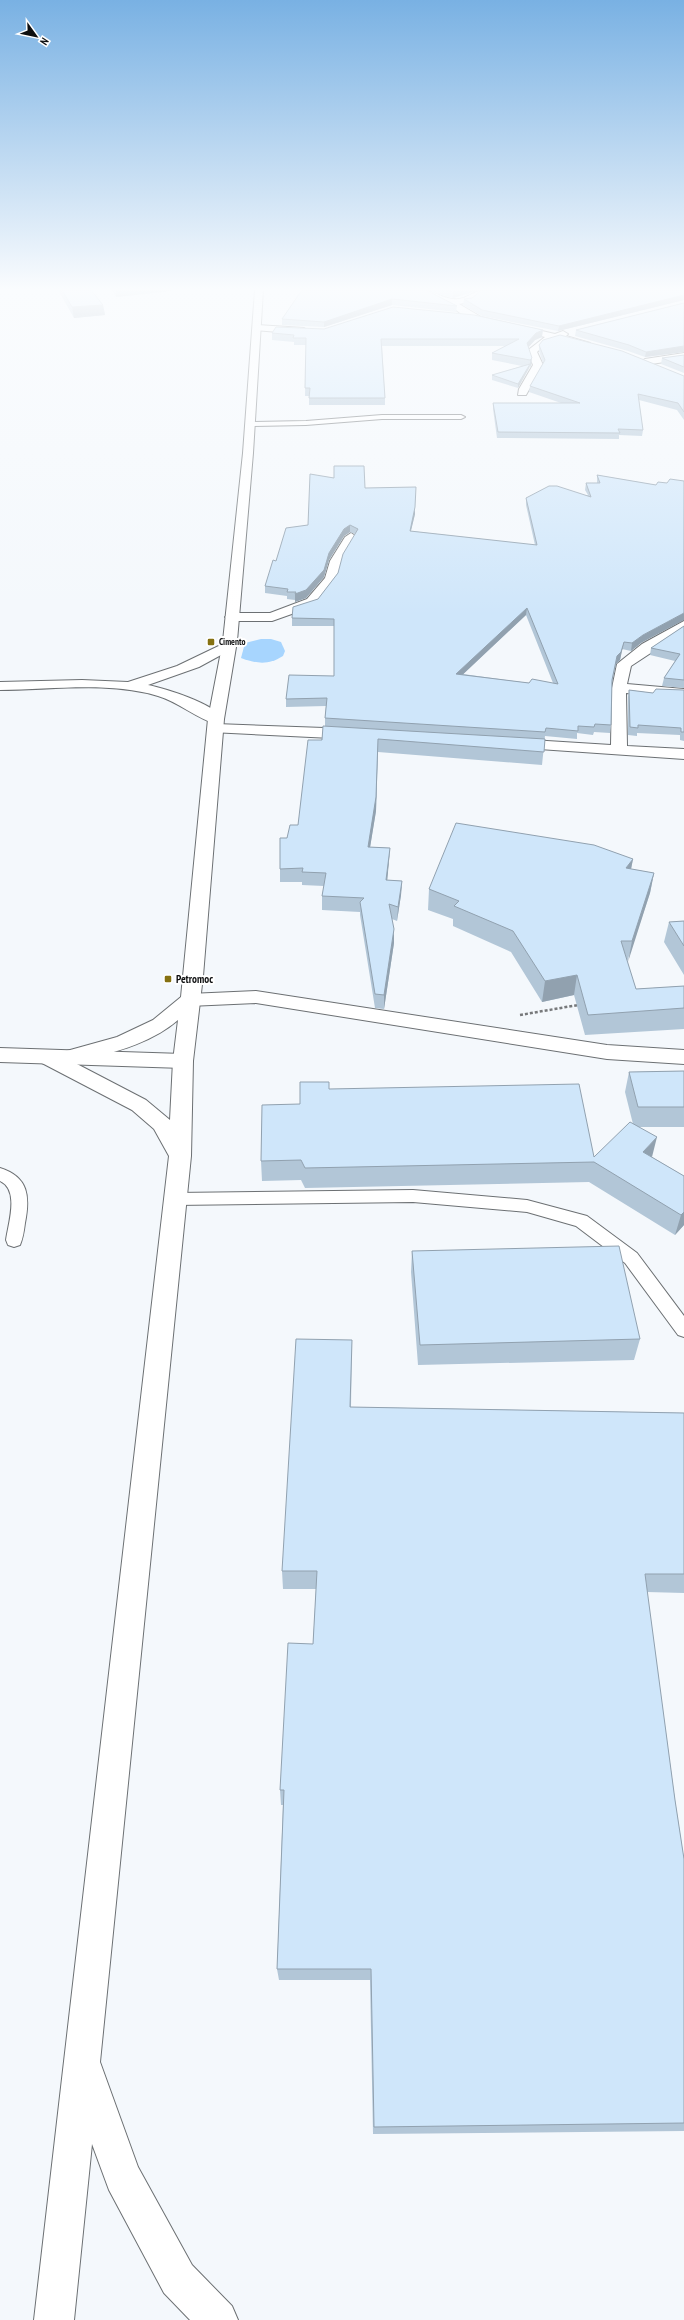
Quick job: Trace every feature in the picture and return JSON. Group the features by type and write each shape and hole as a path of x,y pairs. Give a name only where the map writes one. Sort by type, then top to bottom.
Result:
{"main road":[{"path":"54,2320 81,2058 180,1156 183,1061 193,976 216,724 232,617 252,398"},
{"path":"232,617 272,617 312,602 331,579 336,561 351,537"},
{"path":"619,751 619,688 624,664 684,625"},
{"path":"128,685 168,676 193,666 227,646"},
{"path":"0,686 128,685 162,692 180,699 216,724 370,735"},
{"path":"619,688 684,693"},
{"path":"502,744 684,754"},
{"path":"70,1057 124,1042 160,1025 189,1000 256,998 607,1052 684,1058"},
{"path":"0,1055 49,1058 70,1057 183,1061"},
{"path":"49,1058 139,1105 162,1124 180,1156"},
{"path":"81,2058 122,2177 178,2279 218,2320"}],"lane":[{"path":"250,424 306,423 382,417 461,417"},
{"path":"0,1174 6,1175 18,1185 20,1194 14,1240"},
{"path":"175,1199 414,1196 527,1206 582,1221 631,1258 684,1330"}],"path":[{"path":"516,1016 585,1004"}],"shaded area":[{"path":"261,639 271,639 281,642 285,651 283,656 273,661 263,663 241,658 245,643"}],"building":[{"path":"566,398 639,398 643,430 618,429 620,433 498,432 493,403 580,403"},
{"path":"657,398 684,398 684,412 678,403"},
{"path":"334,466 364,466 365,488 416,487 415,507 410,531 537,545 526,498 549,486 557,486 591,497 586,483 600,483 597,475 656,485 658,482 667,483 670,479 684,481 684,613 643,635 632,643 624,642 621,652 617,656 612,680 611,725 595,724 594,727 578,726 578,731 546,728 545,732 325,718 327,698 286,699 289,675 334,676 334,619 292,618 293,607 318,599 338,573 343,554 358,529 350,525 344,529 329,553 324,570 306,590 295,594 296,592 287,592 288,589 265,586 273,560 276,561 286,528 308,525 310,474 334,478","holes":["527,608 558,684 532,679 529,683 456,674"]},
{"path":"684,626 684,680 664,678 680,654 651,648"},
{"path":"656,689 684,690 684,732 681,732 681,728 638,725 638,728 630,727 629,690 653,693"},
{"path":"323,726 545,739 544,752 378,739 376,797 368,847 390,848 386,880 402,881 398,907 389,904 394,929 384,995 375,994 360,902 364,898 322,896 326,873 302,872 303,868 280,869 280,838 287,838 290,825 298,825 308,740 322,740"},
{"path":"456,823 594,845 633,859 626,868 654,873 632,941 621,941 636,989 684,986 684,1008 588,1015 577,975 545,981 513,931 454,906 459,901 429,889"},
{"path":"684,921 684,946 669,922"},
{"path":"684,1071 684,1107 638,1107 629,1072"},
{"path":"300,1082 329,1082 329,1089 579,1084 594,1157 630,1122 657,1137 643,1152 684,1176 684,1212 681,1215 594,1162 305,1168 301,1160 261,1161 262,1105 300,1104"},
{"path":"619,1246 640,1339 420,1345 412,1251"},
{"path":"296,1339 352,1340 350,1407 684,1413 684,1574 645,1574 684,1859 684,2123 374,2127 371,1969 277,1969 284,1790 280,1790 288,1643 313,1644 317,1571 282,1571"}],"place":[{"name":"Cimento","path":"211,642"},
{"name":"Petromoc","path":"168,979"}]}
